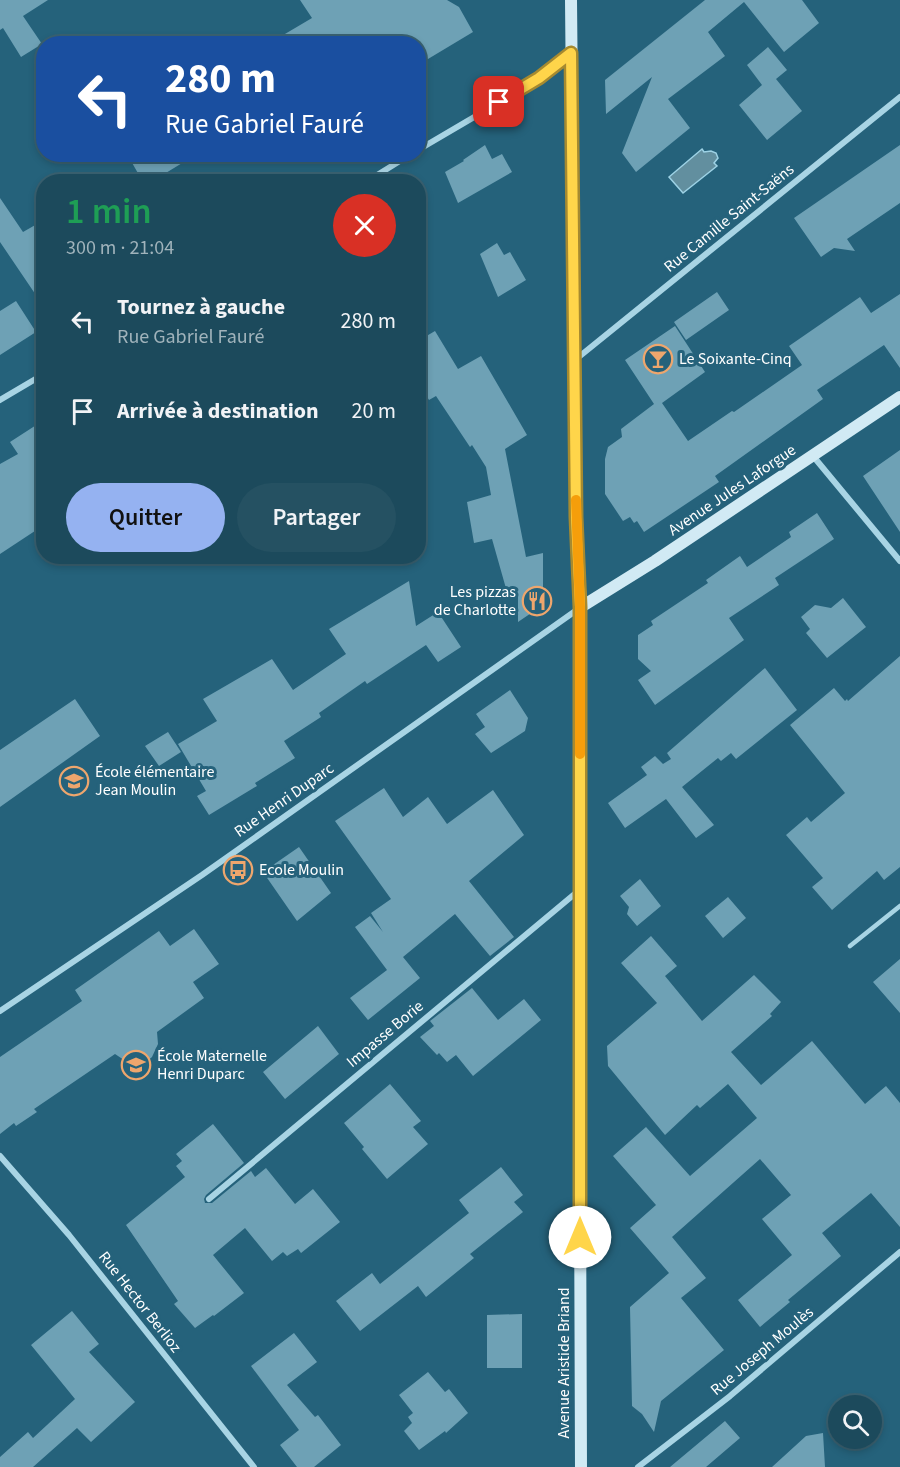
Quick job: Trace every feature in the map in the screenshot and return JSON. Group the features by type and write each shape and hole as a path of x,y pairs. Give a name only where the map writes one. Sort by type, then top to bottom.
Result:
{"main road":[{"name":"Avenue Aristide Briand","path":"571,0 576,517 580,607 581,1467"},
{"name":"Avenue Jules Laforgue","path":"580,607 655,561 900,397"}],"street":[{"path":"426,145 539,78 571,53"},
{"name":"Rue Camille Saint-Saëns","path":"575,360 900,97"},
{"path":"379,174 398,162"},
{"path":"0,399 36,379"},
{"path":"813,456 900,561"},
{"name":"Rue Henri Duparc","path":"0,1011 202,875 580,607"},
{"name":"Impasse Borie","path":"208,1198 579,891"},
{"name":"Rue Hector Berlioz","path":"0,1156 69,1235 254,1467"},
{"name":"Rue Joseph Moulès","path":"638,1467 730,1396 900,1252"}],"lane":[{"path":"850,946 900,906"}],"water":[{"path":"702,149 704,152 716,153 718,158 714,163 717,166 683,193 669,177"}],"building":[{"path":"0,0 48,0 23,16 37,36 36,48 21,57 3,28 0,30"},
{"path":"300,0 447,0 459,7 473,32 426,60 426,36 282,36 312,18"},
{"path":"705,0 802,0 819,23 784,52 744,2 708,32 725,56 668,99 690,128 636,172 622,153 652,77 606,114 605,80"},
{"path":"768,47 787,70 776,79 802,111 767,140 739,105 762,85 747,65"},
{"path":"485,145 492,159 502,154 512,172 458,203 445,172"},
{"path":"900,145 900,203 847,239 855,251 834,248 821,257 794,218"},
{"path":"132,162 184,162 164,174 138,174"},
{"path":"0,198 23,232 36,225 36,295 0,242"},
{"path":"497,243 504,255 510,252 526,280 498,297 480,254"},
{"path":"717,292 729,310 686,340 674,322"},
{"path":"900,294 900,368 884,345 817,390 823,399 715,476 719,482 644,532 637,521 634,523 630,517 623,521 605,494 605,459 608,447 622,437 621,429 654,404 625,360 675,326 705,372 662,403 688,441 802,365 789,346 860,297 871,313"},
{"path":"16,301 36,332 0,355 0,311"},
{"path":"435,331 458,369 481,356 527,435 505,449 526,557 543,553 543,605 518,622 518,593 507,592 492,539 474,543 467,502 491,495 486,467 436,396 429,400 426,395 426,336"},
{"path":"36,425 36,530 0,554 0,464 18,454 10,442"},
{"path":"900,450 900,532 863,476"},
{"path":"817,513 834,539 775,578 779,585 729,618 744,640 655,705 638,680 651,671 638,659 638,635 653,625 651,621 708,583 706,580 740,556 747,567 791,537 789,532"},
{"path":"409,581 416,626 438,612 461,647 438,662 426,645 367,684 365,681 319,713 321,717 284,741 295,758 255,783 257,786 209,815 197,796 206,791 178,744 217,721 203,699 272,659 293,690 346,654 329,629"},
{"path":"843,598 866,627 827,658 806,633 810,629 801,617 815,605 831,608"},
{"path":"900,656 900,867 884,880 877,871 832,910 812,887 823,878 786,835 807,817 811,822 845,793 790,725 834,688 845,701 847,699 848,701"},
{"path":"765,668 797,710 736,759 731,753 721,761 718,758 682,787 714,825 696,838 666,799 625,828 608,803 647,775 641,767 655,756 663,764 671,759 667,753"},
{"path":"510,690 528,718 525,731 491,753 475,734 485,727 476,714"},
{"path":"75,699 100,736 0,807 0,750"},
{"path":"168,732 181,752 159,766 145,746"},
{"path":"384,788 403,817 428,797 447,824 493,790 524,835 469,881 514,937 490,956 455,914 403,957 420,978 368,1020 350,998 387,970 355,927 370,916 383,932 371,913 391,899 335,821"},
{"path":"299,847 331,893 297,921 263,872"},
{"path":"640,879 661,906 637,926 627,914 629,907 620,896"},
{"path":"728,897 746,918 723,938 705,916"},
{"path":"194,929 219,964 193,982 204,998 157,1032 158,1044 152,1057 145,1063 136,1064 127,1062 115,1054 34,1109 37,1112 16,1126 14,1123 0,1134 0,1057 82,1001 75,990 159,931 170,946"},
{"path":"651,936 677,966 665,976 702,1021 754,975 781,1002 770,1014 772,1016 731,1052 761,1085 812,1041 865,1104 886,1086 900,1103 900,1227 871,1193 822,1233 841,1256 788,1300 790,1302 760,1327 738,1300 792,1255 762,1219 791,1195 760,1159 672,1237 706,1278 681,1298 724,1350 661,1401 654,1432 642,1414 632,1406 630,1307 669,1273 630,1228 656,1205 613,1156 646,1127 690,1176 757,1118 728,1084 700,1108 697,1105 665,1135 608,1066 607,1046 657,1003 621,963"},
{"path":"900,959 900,1013 873,982"},
{"path":"472,988 498,1020 524,999 541,1020 473,1076 456,1055 447,1062 420,1037 434,1026 430,1021"},
{"path":"318,1026 339,1054 285,1099 263,1072"},
{"path":"390,1084 421,1121 413,1127 428,1144 387,1179 344,1123"},
{"path":"213,1124 244,1163 206,1195 205,1203 212,1203 251,1171 255,1177 266,1168 295,1204 313,1189 340,1222 301,1253 298,1249 287,1256 283,1252 272,1261 245,1228 213,1255 244,1293 195,1328 174,1304 178,1301 126,1225 185,1177 176,1166 182,1161 176,1154"},
{"path":"501,1167 523,1195 514,1202 523,1212 470,1254 474,1258 426,1297 418,1286 360,1331 336,1301 372,1273 380,1284 469,1213 459,1200"},
{"path":"72,1311 99,1344 89,1352 135,1402 91,1442 77,1428 33,1467 0,1467 0,1457 28,1432 33,1438 75,1399 31,1345"},
{"path":"522,1314 522,1368 487,1368 487,1315"},
{"path":"294,1333 317,1362 287,1385 315,1417 318,1415 341,1445 314,1467 297,1467 280,1445 299,1430 251,1366"},
{"path":"428,1372 445,1392 449,1389 468,1413 446,1433 445,1431 419,1450 404,1431 412,1423 408,1417 413,1413 399,1395"},
{"path":"725,1421 740,1438 706,1467 670,1467"},
{"path":"823,1433 825,1467 772,1467 806,1436"}],"slow traffic":[{"path":"576,500 580,607 580,754"}],"place":[{"name":"Le Soixante-Cinq","path":"658,359"},
{"name":"Les pizzas de Charlotte","path":"537,601"},
{"name":"École élémentaire Jean Moulin","path":"74,781"},
{"name":"Ecole Moulin","path":"238,870"},
{"name":"École Maternelle Henri Duparc","path":"136,1065"}],"route":[{"path":"499,102 539,78 571,53 576,517 580,607 580,1237"}]}
